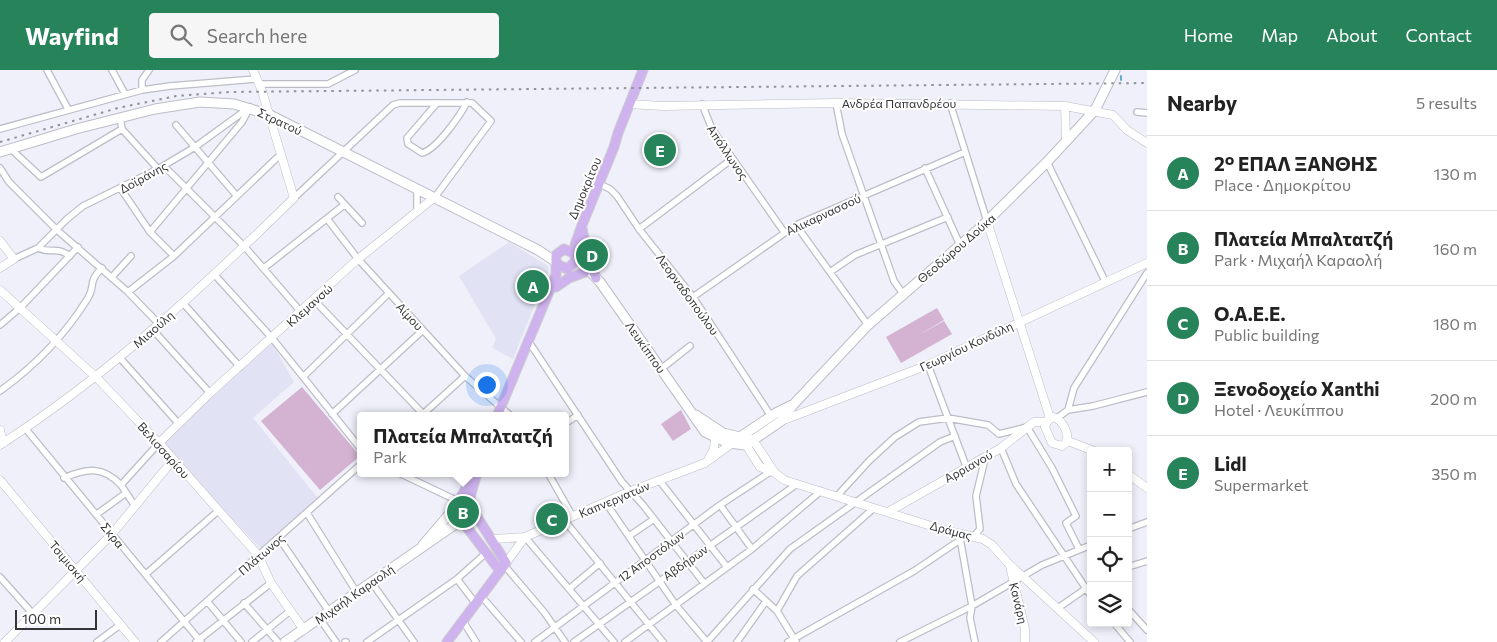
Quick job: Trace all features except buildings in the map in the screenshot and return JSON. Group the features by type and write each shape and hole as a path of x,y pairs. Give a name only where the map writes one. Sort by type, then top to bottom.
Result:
{"main road":[{"name":"Δημοκρίτου","path":"574,255 582,224 597,183 643,70"},
{"name":"Θεοδώρου Δούκα","path":"749,442 781,421 792,405 868,325 987,221 1047,162 1095,110 1115,70"},
{"name":"Στρατού","path":"0,152 120,117 200,102 250,108 270,115 345,151 538,250 556,263"},
{"name":"Δημοκρίτου","path":"562,250 597,183"},
{"path":"582,224 587,254 598,280"},
{"name":"Στρατού","path":"538,250 550,252 562,250"},
{"path":"562,250 574,255 575,262 556,287 504,412 556,274 556,255 562,250"},
{"name":"Λευκίππου","path":"574,255 598,280 705,432 715,438 732,443 749,442"},
{"path":"556,263 568,269"},
{"name":"Λευκίππου","path":"568,269 585,272 598,280"},
{"path":"556,287 569,278 585,272"},
{"name":"Θεοδώρου Δούκα","path":"740,437 771,416 792,405"},
{"name":"Λευκίππου","path":"692,412 714,429 740,437 749,442"},
{"path":"470,477 452,511 455,518 461,521 486,553 504,566"},
{"path":"461,521 468,520 473,508 470,490 475,477"},
{"path":"458,501 466,500 473,508 492,539 504,566"},
{"name":"Μιχαήλ Καραολή","path":"423,546 452,511"},
{"name":"Μιχαήλ Καραολή","path":"285,642 330,613 423,546 435,541 461,521"},
{"path":"447,642 504,566"}],"street":[{"path":"48,70 68,109"},
{"path":"112,70 125,94"},
{"path":"142,90 142,80 150,70"},
{"path":"253,70 270,115 294,198 393,105 400,103 467,102"},
{"path":"0,129 142,90 170,86 258,82 328,84 355,70"},
{"path":"437,103 407,138 408,144 422,153 428,150 445,132 467,102"},
{"name":"Κλεμανσώ","path":"121,485 178,423 210,393 315,300 358,259 417,209 435,197 491,121 474,104 467,102"},
{"path":"836,103 842,134 863,195 894,281 903,294"},
{"path":"950,103 1051,419"},
{"name":"Ανδρέα Παπανδρέου","path":"702,104 950,103 1065,106 1095,110 1115,116 1127,130 1147,143"},
{"path":"629,104 663,106 702,104"},
{"name":"Απόλλωνος","path":"702,104 709,124 784,232"},
{"path":"1065,106 1066,141"},
{"path":"150,232 188,189 242,122 250,108"},
{"name":"Δοϊράνης","path":"0,268 38,248 83,206 121,190 158,170 195,147 250,108"},
{"path":"1137,112 1147,113"},
{"path":"120,117 122,129 158,170"},
{"path":"176,125 236,195"},
{"path":"12,149 41,177 122,129"},
{"name":"Αλικαρνασσού","path":"693,297 796,225 965,152"},
{"path":"128,292 174,256 281,154"},
{"path":"639,228 732,159"},
{"path":"1047,162 1105,281"},
{"path":"164,166 245,246 301,312"},
{"path":"0,168 9,182 57,230 112,277 159,324"},
{"path":"925,168 960,245"},
{"name":"Λεορναδοπούλου","path":"597,183 610,188 617,196 639,228 693,297 771,416"},
{"path":"417,188 417,209"},
{"path":"121,190 150,232 174,256"},
{"path":"338,197 362,223"},
{"name":"Μιαούλη","path":"2,444 120,358 245,246 294,198"},
{"path":"264,268 328,220 344,205"},
{"path":"830,272 855,255 948,217"},
{"name":"Αίμου","path":"328,220 358,259 465,376 504,412"},
{"path":"796,225 868,325"},
{"path":"0,241 14,259"},
{"path":"0,325 20,308 78,247"},
{"name":"Δοϊράνης","path":"38,248 44,250 61,249 70,256"},
{"path":"112,277 131,256"},
{"name":"Γεωργίου Κονδύλη","path":"781,421 928,365 1147,263"},
{"path":"0,391 23,374 56,342 90,296 92,278 102,268"},
{"path":"1068,410 1074,388 1147,273"},
{"path":"214,274 272,338 357,444"},
{"name":"Βελισσαρίου","path":"0,290 96,377 159,443 258,556 271,582 304,630"},
{"path":"302,377 344,334 389,293"},
{"path":"315,300 344,334 420,412"},
{"path":"183,303 240,367"},
{"path":"153,330 210,393"},
{"path":"332,414 423,330"},
{"path":"531,345 622,482 654,519 704,583"},
{"path":"661,369 690,346"},
{"path":"120,358 178,423"},
{"path":"928,365 966,466"},
{"path":"426,412 465,376"},
{"path":"1068,441 1062,446 1054,444 1046,431 1051,419 1068,410 1147,392"},
{"path":"569,421 578,415"},
{"path":"837,496 868,461 895,437 919,422 948,418 988,425 999,434 1026,427 1052,468 1076,516 1066,523 1079,549"},
{"path":"1051,419 1061,421 1068,436 1068,441"},
{"name":"Αρριανού","path":"888,512 966,466 1001,448 1034,422 1051,419"},
{"name":"Σκρα","path":"25,428 64,478 97,514 146,574 198,641"},
{"path":"0,430 2,444"},
{"path":"606,503 675,604 707,642 790,549 812,531 857,502 940,442 955,436"},
{"name":"Καπνεργατών","path":"525,537 631,491 704,463 740,437"},
{"path":"704,463 712,454 715,438"},
{"path":"1068,441 1087,448"},
{"name":"Δράμας","path":"749,442 772,473 784,480 888,512 960,537 974,536 988,542 1021,576 1058,608 1089,641"},
{"path":"1001,448 1016,484 1087,591"},
{"path":"982,458 984,463 976,496 980,529 988,542"},
{"path":"0,639 4,642 112,534 172,460"},
{"name":"Πλάτωνος","path":"161,642 357,468"},
{"path":"64,478 80,471 99,470 113,477 121,485 135,506"},
{"name":"12 Αποστόλων","path":"535,642 720,505 772,473"},
{"path":"407,477 458,501"},
{"path":"550,477 573,517"},
{"path":"1132,477 1147,488"},
{"name":"Τσιμισκή","path":"0,480 135,642"},
{"path":"659,480 727,567"},
{"name":"Αβδήρων","path":"574,642 797,484"},
{"path":"625,642 752,549 821,491"},
{"path":"97,514 126,492"},
{"path":"720,505 752,549"},
{"path":"777,611 797,576 874,508"},
{"path":"146,574 218,511"},
{"path":"307,513 357,593"},
{"path":"629,536 654,519"},
{"path":"565,521 631,600 663,642"},
{"path":"1132,528 1147,522"},
{"path":"974,536 980,529"},
{"path":"492,539 525,537"},
{"path":"525,537 504,566 555,627 565,642"},
{"path":"525,537 614,642"},
{"path":"788,642 795,640 914,571 960,537 972,606 970,618 975,642"},
{"path":"279,538 330,613"},
{"path":"900,642 972,606 1021,576 1087,546"},
{"path":"367,642 457,579 486,553"},
{"path":"1132,566 1147,561"},
{"path":"569,589 600,563"},
{"name":"Κανάρη","path":"1009,564 1025,629 1024,642"},
{"path":"0,577 32,613"},
{"path":"457,579 520,642"},
{"path":"198,641 271,582"},
{"path":"372,583 414,642"},
{"path":"753,589 777,611 795,640"},
{"path":"1058,608 1085,589"},
{"path":"737,642 766,600"},
{"path":"208,601 241,642"},
{"path":"244,603 278,642"},
{"path":"252,642 290,611"},
{"path":"1132,613 1147,630"},
{"path":"320,619 336,642"},
{"path":"463,621 476,642"},
{"path":"97,642 120,625"},
{"path":"1117,627 1130,642"}],"shaded area":[{"path":"509,242 548,266 549,269 513,359 492,348 496,339 459,276"},
{"path":"937,308 944,320 919,335 944,321 952,334 901,363 886,337"},
{"path":"272,343 294,382 253,418 318,498 261,549 161,444"},
{"path":"302,387 357,452 357,459 320,490 261,421"},
{"path":"681,410 691,429 673,441 661,424"}],"railway":[{"path":"0,142 118,108 176,96 229,92 1147,83"}],"place":[{"name":"Lidl","path":"660,150"},
{"name":"Ξενοδοχείο Xanthi","path":"592,255"},
{"name":"2° ΕΠΑΛ ΞΑΝΘΗΣ","path":"533,286"},
{"name":"Πλατεία Μπαλτατζή","path":"463,512"},
{"name":"Ο.Α.Ε.Ε.","path":"552,519"}]}
